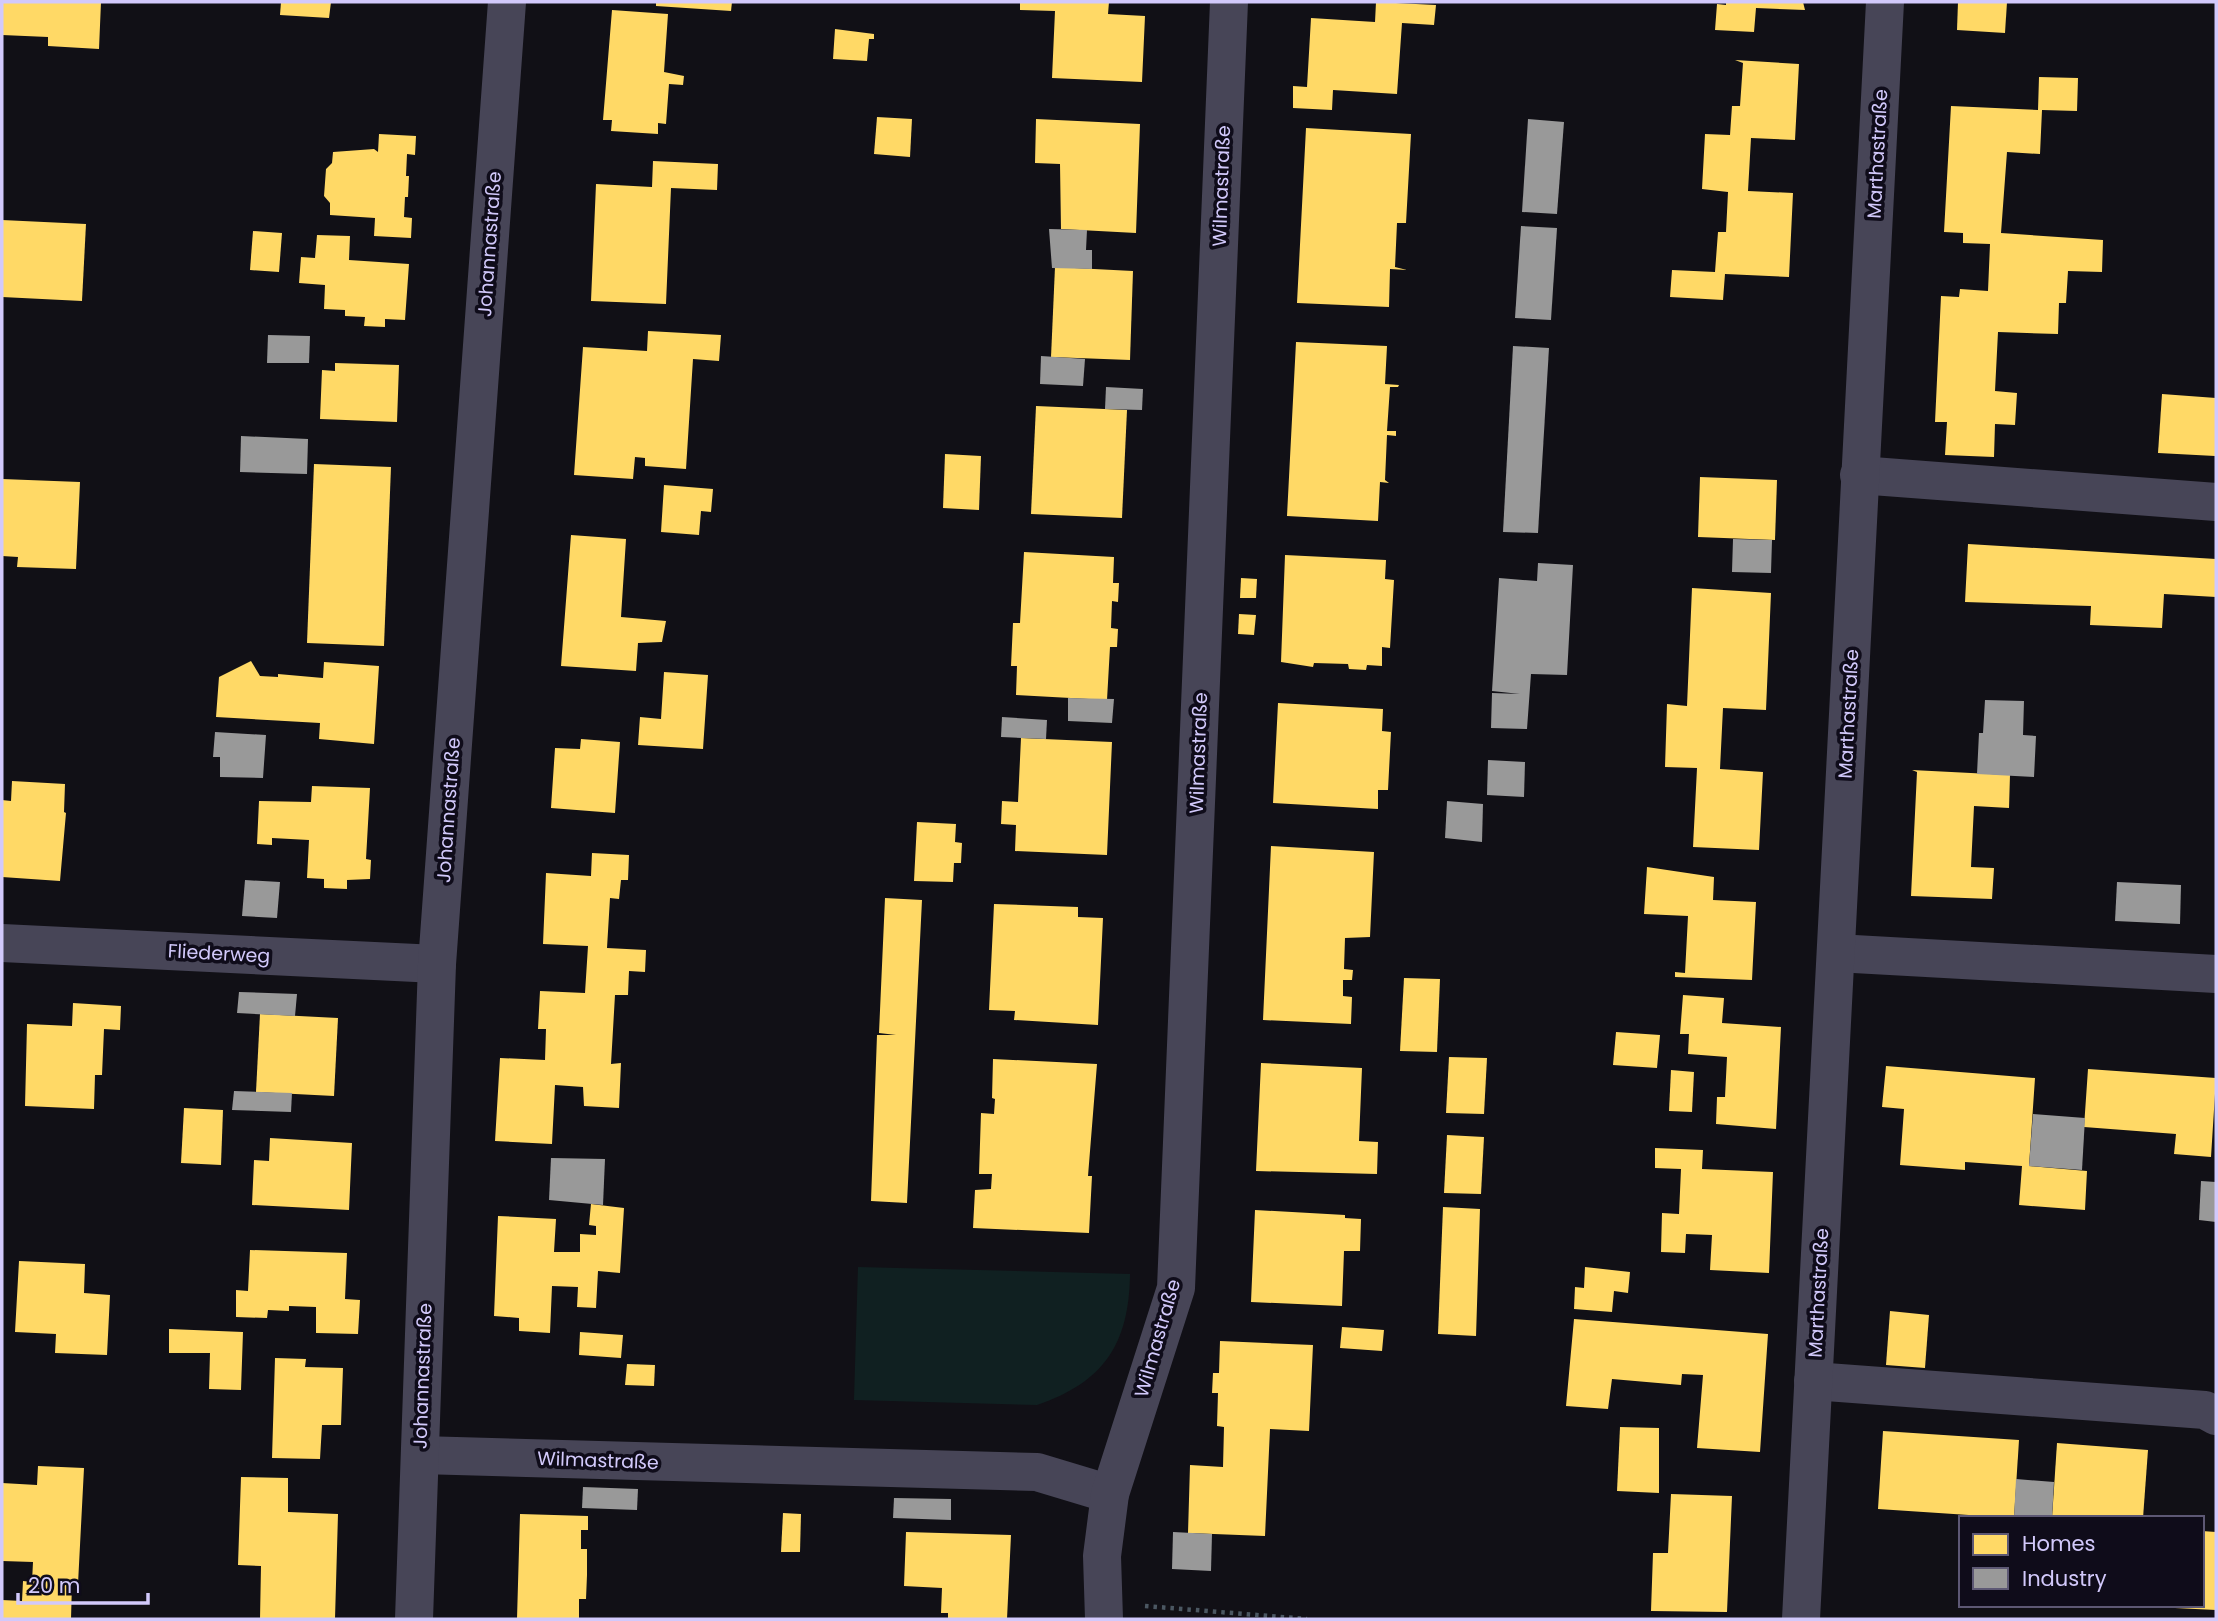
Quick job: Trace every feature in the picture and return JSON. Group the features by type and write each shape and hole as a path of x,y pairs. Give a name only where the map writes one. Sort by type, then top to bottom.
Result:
{"street":[{"name":"Johannastraße","path":"414,1619 437,964 507,2"},
{"name":"Wilmastraße","path":"1103,1611 1102,1556 1110,1494 1176,1288 1229,2"},
{"name":"Marthastraße","path":"1801,1619 1885,2"},
{"path":"1859,475 2216,502"},
{"name":"Fliederweg","path":"2,943 437,964"},
{"path":"1836,953 2216,974"},
{"name":"Marthastraße","path":"1813,1381 2206,1410 2216,1416"},
{"name":"Wilmastraße","path":"420,1455 1038,1472 1110,1494"}],"path":[{"path":"1103,1611 1307,1619"}],"shaded area":[{"path":"858,1267 1130,1274 1124,1321 1118,1340 1108,1357 1096,1372 1080,1385 1037,1405 854,1400"}],"building: Homes":[{"path":"2,2 101,2 99,49 48,46 48,37 2,35"},
{"path":"281,2 331,2 329,18 280,15"},
{"path":"656,2 732,2 731,11 656,6"},
{"path":"1020,2 1109,2 1108,14 1145,16 1142,82 1052,78 1055,11 1020,10"},
{"path":"1376,2 1436,5 1434,25 1402,23 1397,94 1333,90 1332,110 1293,108 1293,86 1307,87 1311,18 1375,22"},
{"path":"1726,2 1803,2 1805,10 1756,8 1754,32 1715,30 1717,4 1726,5"},
{"path":"1958,2 2007,2 2005,33 1957,30"},
{"path":"612,10 668,14 664,72 684,76 683,85 669,84 666,124 658,123 658,134 611,131 612,120 603,120"},
{"path":"835,29 874,34 874,39 869,39 867,61 833,59"},
{"path":"1735,60 1799,64 1795,140 1751,138 1748,191 1793,193 1789,277 1725,274 1723,300 1670,297 1672,270 1715,272 1718,232 1726,232 1728,192 1702,189 1705,134 1730,135 1732,106 1740,106 1743,63"},
{"path":"2039,77 2078,78 2077,111 2042,110 2040,154 2007,152 2001,233 2103,240 2102,272 2068,271 2066,303 2059,303 2058,334 1998,332 1995,391 2017,393 2015,425 1995,424 1994,457 1945,455 1947,422 1935,422 1941,296 1959,297 1960,289 1988,291 1990,244 1963,243 1963,233 1944,232 1951,106 2038,110"},
{"path":"877,117 912,119 910,157 874,154"},
{"path":"1036,119 1140,124 1136,233 1061,229 1060,164 1035,163"},
{"path":"1306,128 1411,134 1406,223 1397,223 1395,267 1407,270 1390,269 1389,307 1297,303"},
{"path":"379,134 416,136 415,155 407,154 408,197 405,197 404,217 412,218 411,238 374,236 375,218 330,215 330,203 324,196 326,169 332,163 333,152 374,149 378,152"},
{"path":"653,161 718,164 717,190 671,188 666,304 591,301 596,184 652,187"},
{"path":"2,220 86,224 82,301 2,297"},
{"path":"253,231 282,233 279,272 250,270"},
{"path":"317,235 350,236 349,260 409,264 405,320 385,319 385,327 364,326 365,317 345,316 345,310 324,309 325,285 299,283 301,257 315,258"},
{"path":"1055,267 1133,271 1130,360 1051,357"},
{"path":"648,331 721,335 719,361 693,359 686,469 645,466 645,458 635,457 633,479 574,475 583,347 647,351"},
{"path":"1296,342 1387,346 1385,384 1399,385 1390,387 1387,431 1396,431 1396,436 1387,435 1385,480 1389,483 1380,482 1378,521 1287,516"},
{"path":"335,363 399,365 397,422 320,419 322,370 335,371"},
{"path":"2162,394 2216,398 2215,456 2158,453"},
{"path":"1036,406 1127,410 1122,518 1031,514"},
{"path":"945,454 981,456 979,510 943,508"},
{"path":"314,464 391,467 384,646 307,643"},
{"path":"1700,477 1777,480 1775,540 1698,537"},
{"path":"2,479 80,482 76,569 17,567 18,557 2,556"},
{"path":"664,485 713,489 711,512 701,511 699,535 661,532"},
{"path":"571,535 626,539 621,617 666,621 662,642 638,643 636,671 561,666"},
{"path":"1968,544 2216,559 2216,597 2164,594 2162,628 2090,625 2091,606 1965,602"},
{"path":"1024,552 1114,557 1113,583 1119,583 1118,602 1112,601 1111,628 1118,629 1117,647 1110,647 1107,700 1016,695 1017,666 1011,666 1013,623 1020,623"},
{"path":"1285,555 1386,560 1385,579 1394,580 1390,648 1382,647 1382,666 1367,665 1366,670 1349,669 1348,664 1314,663 1313,667 1281,662"},
{"path":"1241,578 1257,579 1256,598 1240,598"},
{"path":"1692,588 1771,593 1766,710 1723,708 1720,769 1763,772 1759,850 1693,847 1697,768 1665,767 1667,704 1687,706"},
{"path":"1239,614 1256,615 1254,635 1238,634"},
{"path":"251,661 260,676 278,677 278,674 323,678 324,662 379,666 374,744 319,739 320,723 216,717 219,677"},
{"path":"664,672 708,675 703,749 638,745 640,717 661,719"},
{"path":"1278,703 1383,709 1382,731 1391,732 1388,790 1378,790 1378,809 1273,803"},
{"path":"1021,738 1112,742 1107,855 1015,851 1016,825 1001,824 1002,801 1018,802"},
{"path":"581,739 620,742 615,813 551,808 555,748 580,749"},
{"path":"1912,770 2010,775 2009,808 1974,806 1971,867 1994,868 1992,899 1911,896 1917,772"},
{"path":"12,781 65,784 66,813 60,881 2,877 2,800 11,801"},
{"path":"312,786 370,788 366,859 371,860 370,879 347,880 347,889 324,888 324,879 307,878 309,840 272,838 272,845 257,844 259,801 311,802"},
{"path":"917,822 956,824 955,842 962,843 961,863 954,863 953,882 914,881"},
{"path":"1271,846 1374,852 1370,937 1345,938 1344,969 1353,970 1352,980 1343,980 1343,996 1352,997 1351,1024 1263,1020"},
{"path":"592,853 629,855 628,880 621,880 619,899 610,898 607,948 646,950 645,972 629,971 628,995 615,995 611,1064 621,1063 619,1108 584,1106 583,1087 555,1085 552,1144 495,1141 500,1058 545,1060 546,1029 538,1029 540,991 585,993 588,946 543,944 546,873 591,876"},
{"path":"1647,867 1714,877 1713,900 1756,902 1752,980 1675,977 1675,972 1685,973 1688,916 1644,914"},
{"path":"885,898 922,900 907,1203 871,1201 877,1035 896,1035 879,1033"},
{"path":"994,904 1078,907 1078,917 1103,918 1098,1025 1014,1020 1015,1011 989,1010"},
{"path":"1404,978 1440,979 1437,1052 1400,1051"},
{"path":"1683,995 1724,998 1722,1023 1781,1027 1776,1129 1716,1124 1717,1097 1725,1097 1727,1057 1688,1054 1689,1034 1680,1034"},
{"path":"73,1003 121,1006 120,1030 104,1029 102,1075 95,1075 94,1109 25,1106 27,1024 72,1026"},
{"path":"260,1014 338,1018 334,1096 256,1092"},
{"path":"1616,1032 1660,1035 1657,1068 1613,1065"},
{"path":"1449,1057 1487,1058 1484,1114 1446,1113"},
{"path":"993,1059 1097,1064 1088,1176 1092,1176 1089,1233 973,1228 975,1190 991,1189 992,1174 979,1174 981,1113 994,1114"},
{"path":"1261,1063 1362,1068 1359,1141 1378,1142 1377,1174 1256,1171"},
{"path":"1886,1066 2035,1078 2029,1166 2087,1171 2085,1210 2019,1205 2022,1166 1965,1162 1965,1170 1900,1165 1904,1109 1882,1107"},
{"path":"2088,1069 2216,1078 2211,1157 2174,1154 2176,1134 2084,1127"},
{"path":"1671,1070 1694,1072 1692,1112 1669,1111"},
{"path":"184,1108 223,1110 221,1165 181,1163"},
{"path":"1447,1135 1484,1137 1481,1194 1444,1193"},
{"path":"270,1138 352,1143 349,1210 252,1205 254,1160 269,1161"},
{"path":"1655,1148 1703,1150 1702,1169 1773,1172 1769,1273 1710,1270 1712,1235 1686,1234 1685,1253 1661,1252 1662,1213 1679,1214 1681,1169 1655,1168"},
{"path":"591,1204 624,1208 620,1273 598,1271 596,1308 577,1307 578,1287 552,1286 550,1333 519,1331 519,1318 494,1316 498,1216 556,1219 554,1252 580,1252 580,1234 596,1235 596,1226 589,1225"},
{"path":"1443,1207 1480,1209 1476,1336 1438,1334"},
{"path":"1255,1210 1345,1215 1345,1218 1361,1219 1360,1251 1344,1251 1342,1306 1251,1302"},
{"path":"250,1250 347,1253 345,1299 360,1300 358,1334 316,1333 316,1307 289,1306 289,1311 268,1310 267,1318 236,1317 236,1290 248,1291"},
{"path":"19,1261 85,1264 84,1293 110,1295 107,1355 55,1353 56,1334 15,1332"},
{"path":"1585,1267 1630,1272 1628,1293 1614,1291 1612,1312 1574,1309 1575,1287 1584,1288"},
{"path":"1890,1311 1929,1315 1925,1368 1886,1365"},
{"path":"1574,1319 1768,1334 1760,1452 1697,1448 1703,1375 1682,1374 1681,1385 1612,1379 1608,1409 1566,1406"},
{"path":"1342,1327 1384,1330 1382,1351 1340,1348"},
{"path":"169,1329 243,1332 241,1390 209,1389 210,1353 169,1353"},
{"path":"580,1332 623,1335 621,1358 579,1355"},
{"path":"1220,1341 1313,1345 1309,1431 1270,1429 1265,1536 1188,1533 1190,1465 1223,1467 1224,1427 1217,1426 1218,1393 1212,1393 1213,1373 1219,1373"},
{"path":"275,1358 306,1359 305,1367 343,1368 341,1425 322,1425 320,1459 272,1458"},
{"path":"627,1364 655,1365 654,1386 625,1385"},
{"path":"1620,1427 1659,1428 1659,1493 1617,1491"},
{"path":"1883,1431 2019,1440 2014,1516 1878,1509"},
{"path":"2057,1443 2148,1450 2143,1516 2052,1516"},
{"path":"38,1466 84,1468 78,1584 72,1583 71,1619 2,1619 2,1600 22,1601 23,1581 32,1582 33,1562 2,1561 2,1483 37,1485"},
{"path":"241,1477 288,1478 288,1512 338,1514 335,1619 260,1619 261,1566 238,1565"},
{"path":"1671,1494 1732,1496 1727,1612 1651,1611 1653,1553 1668,1553"},
{"path":"783,1513 801,1514 800,1552 781,1552"},
{"path":"520,1514 588,1516 588,1530 581,1530 581,1549 587,1549 587,1575 586,1599 579,1599 579,1619 517,1619"},
{"path":"2204,1531 2216,1532 2216,1610 2175,1608 2204,1607"},
{"path":"906,1532 1011,1535 1007,1619 948,1619 948,1613 941,1613 942,1588 904,1586"}],"building: Industry":[{"path":"1528,119 1564,122 1557,214 1522,212"},
{"path":"1521,226 1557,228 1551,320 1515,318"},
{"path":"1049,229 1087,230 1086,250 1092,250 1092,269 1052,268"},
{"path":"268,335 310,336 309,363 267,363"},
{"path":"1513,346 1549,348 1538,533 1503,532"},
{"path":"1041,356 1085,359 1083,386 1040,384"},
{"path":"1106,387 1143,389 1142,410 1105,409"},
{"path":"241,436 308,439 307,474 240,472"},
{"path":"1733,539 1772,540 1771,573 1732,572"},
{"path":"1538,563 1573,565 1567,675 1531,674 1527,729 1491,728 1492,693 1520,694 1492,691 1499,578 1537,581"},
{"path":"1068,698 1114,699 1112,723 1068,721"},
{"path":"1985,700 2024,701 2023,735 2036,736 2034,777 1977,774 1979,733 1983,733"},
{"path":"1002,717 1047,720 1046,739 1001,737"},
{"path":"215,732 266,735 263,778 220,777 220,757 213,757"},
{"path":"1488,760 1525,762 1524,797 1487,795"},
{"path":"1447,801 1483,804 1482,842 1445,838"},
{"path":"245,880 280,882 277,918 242,916"},
{"path":"2117,882 2181,885 2180,924 2115,921"},
{"path":"239,992 297,994 295,1016 237,1013"},
{"path":"234,1091 292,1093 291,1112 232,1110"},
{"path":"2033,1114 2085,1118 2082,1170 2029,1166"},
{"path":"551,1158 605,1159 603,1205 549,1200"},
{"path":"2201,1181 2216,1182 2216,1222 2199,1220"},
{"path":"2016,1479 2054,1482 2052,1516 2014,1516"},
{"path":"583,1487 638,1489 637,1510 582,1508"},
{"path":"894,1498 951,1499 951,1520 893,1518"},
{"path":"1173,1532 1212,1534 1211,1571 1172,1569"}]}
